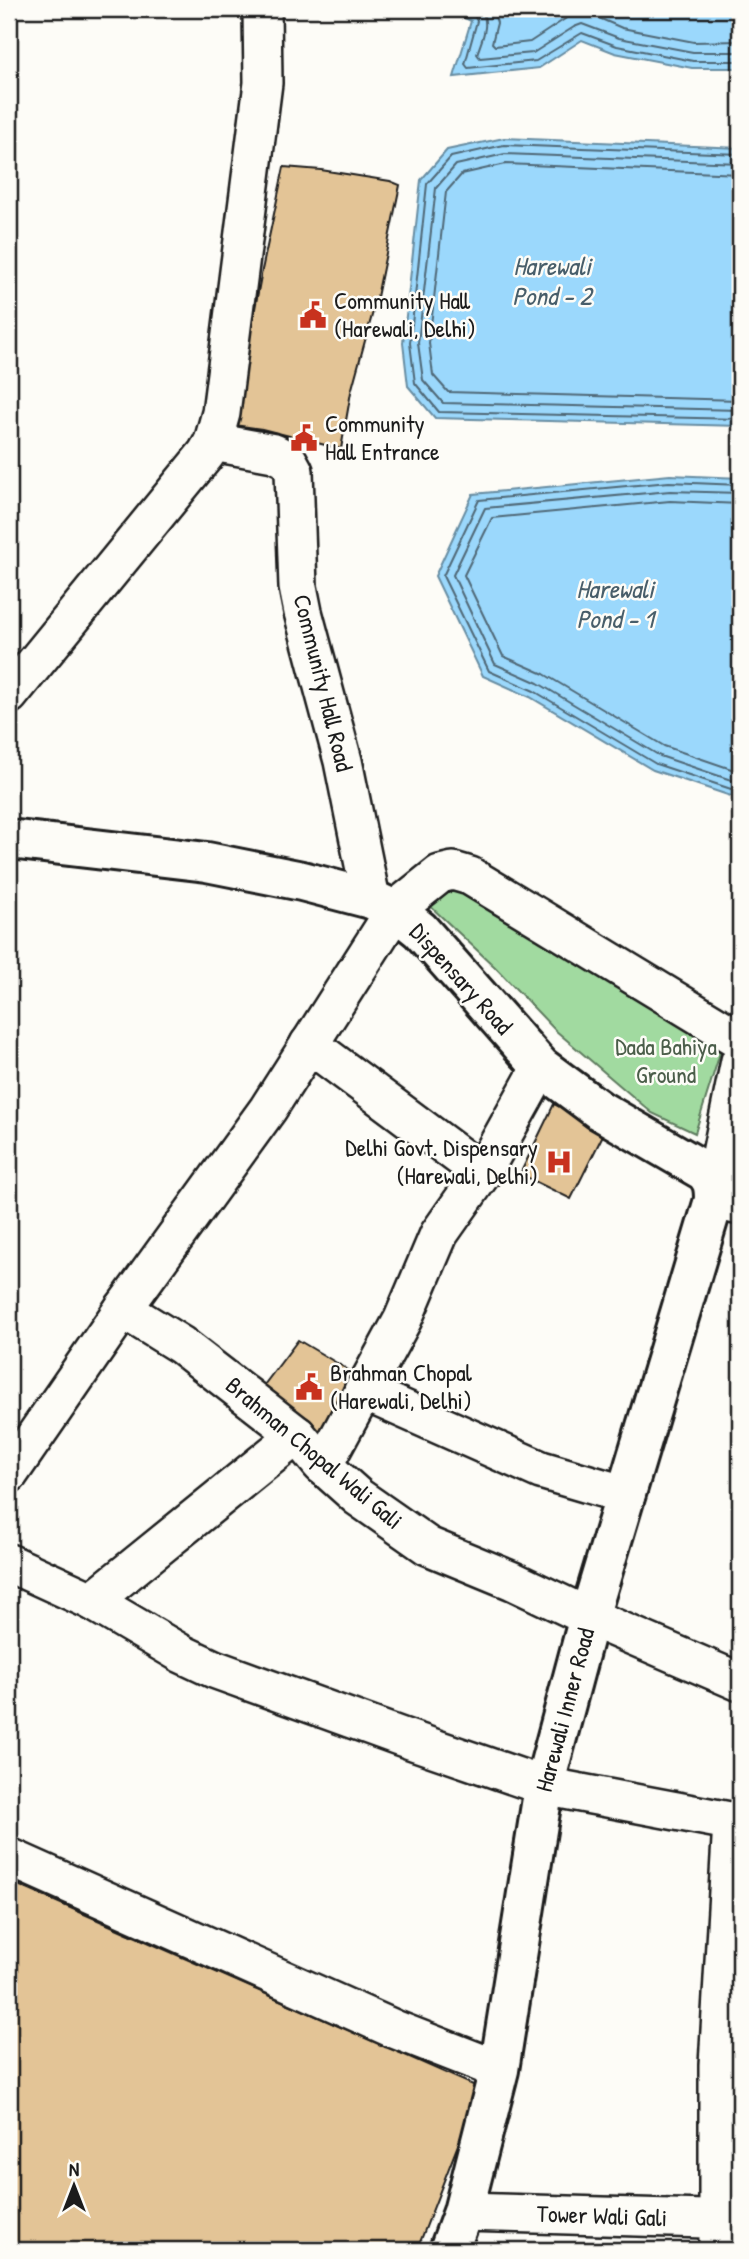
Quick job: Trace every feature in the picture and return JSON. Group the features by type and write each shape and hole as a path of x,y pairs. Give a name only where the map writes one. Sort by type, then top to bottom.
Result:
{"street":[{"path":"9,695 213,442 221,413 263,83 262,9"},
{"name":"Community Hall Road","path":"213,442 274,453 288,460 294,471 298,587 303,612 383,904"},
{"name":"Dispensary Road","path":"9,839 207,862 302,881 383,904 420,930 541,1067 599,1110 704,1171 720,1193"},
{"path":"9,1474 268,1109 309,1044 383,904 440,874 453,871 470,876 740,1040"},
{"path":"309,1044 482,1173"},
{"path":"720,1193 740,1061"},
{"path":"323,1466 402,1319 439,1234 482,1173 541,1067"},
{"name":"Harewali Inner Road","path":"449,2250 463,2212 499,2070 544,1786 589,1617 720,1193"},
{"name":"Brahman Chopal Wali Gali","path":"123,1310 180,1345 297,1435 323,1466 358,1497 428,1546 740,1682"},
{"path":"363,1391 541,1470 626,1495"},
{"path":"92,1601 297,1435"},
{"path":"9,1563 92,1601 182,1654 214,1669 387,1732 544,1786 736,1822 718,2065 726,2230"},
{"path":"9,1857 394,2029 499,2070"},
{"name":"Tower Wali Gali","path":"463,2212 726,2230"}],"green space":[{"name":"Dada Bahiya Ground","path":"461,880 725,1037 695,1133 652,1113 555,1030 495,967 428,904"}],"water":[{"path":"447,9 740,9 740,68 692,68 615,53 582,40 539,68 454,77 471,21"},
{"name":"Harewali Pond - 2","path":"504,138 740,148 740,426 435,418 408,386 403,343 421,180 447,150"},
{"name":"Harewali Pond - 1","path":"670,475 740,478 740,799 653,770 530,697 483,676 435,576 473,494"}],"building":[{"name":"Community Hall (Harewali, Delhi)","path":"284,167 321,170 400,185 377,297 351,392 341,449 262,429 234,425"},
{"path":"554,1104 606,1129 571,1199 520,1174"},
{"name":"Brahman Chopal (Harewali, Delhi)","path":"298,1340 362,1378 315,1447 255,1397"},
{"path":"9,1881 480,2088 417,2250 94,2250 83,2246 81,2250 9,2250"}],"place":[{"name":"Community Hall (Harewali, Delhi)","path":"313,315"},
{"name":"Community Hall Entrance","path":"304,438"},
{"name":"Delhi Govt. Dispensary (Harewali, Delhi)","path":"559,1162"},
{"name":"Brahman Chopal (Harewali, Delhi)","path":"309,1387"}]}
